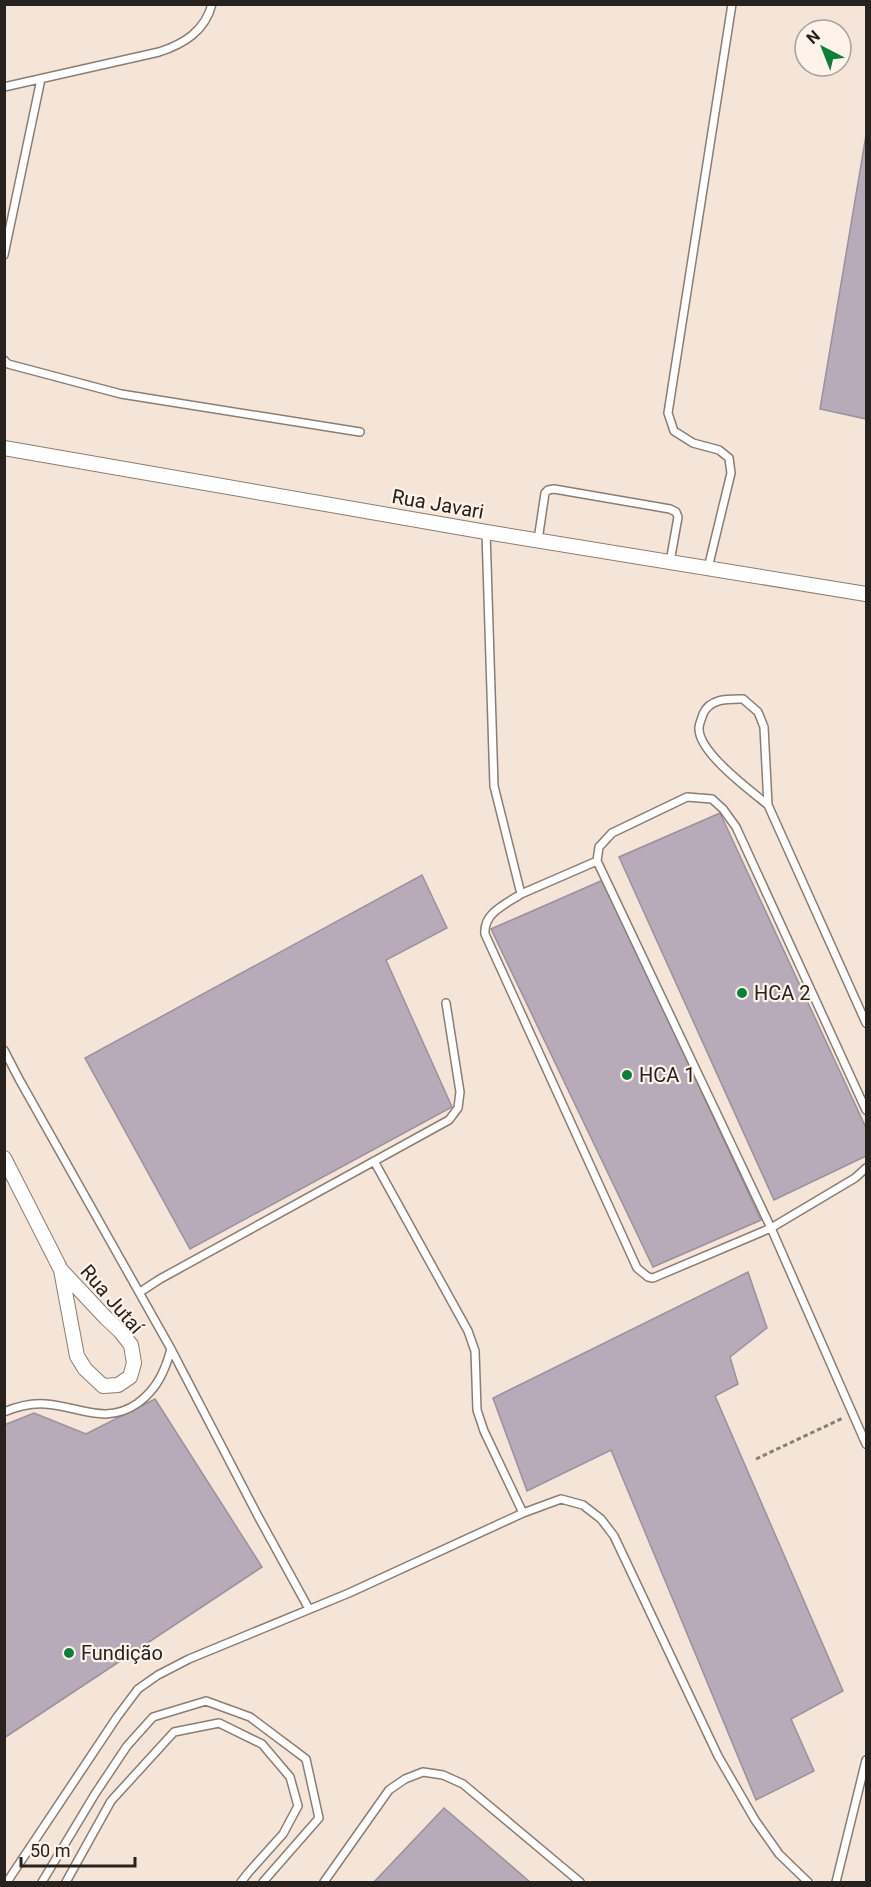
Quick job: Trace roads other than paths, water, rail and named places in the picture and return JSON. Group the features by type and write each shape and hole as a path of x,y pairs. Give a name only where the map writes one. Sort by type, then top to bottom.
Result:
{"street":[{"name":"Rua Javari","path":"4,448 486,532 867,594"},
{"name":"Rua Jutaí","path":"4,1158 61,1270 120,1331 130,1345 134,1363 130,1377 118,1385 103,1386 85,1370 77,1356 61,1270"}],"lane":[{"path":"4,87 159,52 176,46 189,39 201,26 212,4"},
{"path":"708,568 731,473 729,458 719,450 693,443 674,431 668,413 732,4"},
{"path":"4,255 41,79"},
{"path":"4,360 8,364 121,394 360,432"},
{"path":"538,540 545,494 554,489 670,509 676,512 678,517 670,562"},
{"path":"486,532 494,786 521,894"},
{"path":"768,805 734,777 705,747 699,728 701,720 704,711 721,699 743,699 758,712 764,727 768,805 867,1023"},
{"path":"867,1110 736,826 723,809 712,799 687,797 612,833 598,847 597,861 771,1228 867,1444"},
{"path":"597,861 521,894 490,916 484,925 485,934 638,1268 648,1277 653,1278 771,1228 855,1178 867,1168"},
{"path":"140,1292 449,1120 458,1108 460,1092 446,1003"},
{"path":"4,1050 140,1292 309,1609"},
{"path":"374,1161 468,1331 475,1351 477,1410 484,1431 523,1513"},
{"path":"4,1412 28,1405 44,1404 99,1414 114,1414 144,1398 156,1386 165,1370 171,1349"},
{"path":"7,1882 117,1717 138,1689 158,1675 189,1659 349,1593 523,1513 561,1499 583,1506 602,1519 614,1536 718,1756 749,1811 779,1854 808,1882"},
{"path":"42,1882 95,1794 133,1739 153,1717 206,1701 250,1717 306,1759 319,1818 263,1882"},
{"path":"66,1882 111,1801 174,1732 219,1723 262,1744 290,1777 298,1806 283,1834 241,1882"},
{"path":"836,1882 867,1760"},
{"path":"324,1882 390,1790 405,1779 423,1772 443,1775 463,1784 580,1882"}],"place":[{"name":"HCA 2","path":"742,993"},
{"name":"HCA 1","path":"627,1075"},
{"name":"Fundição","path":"69,1653"}]}
